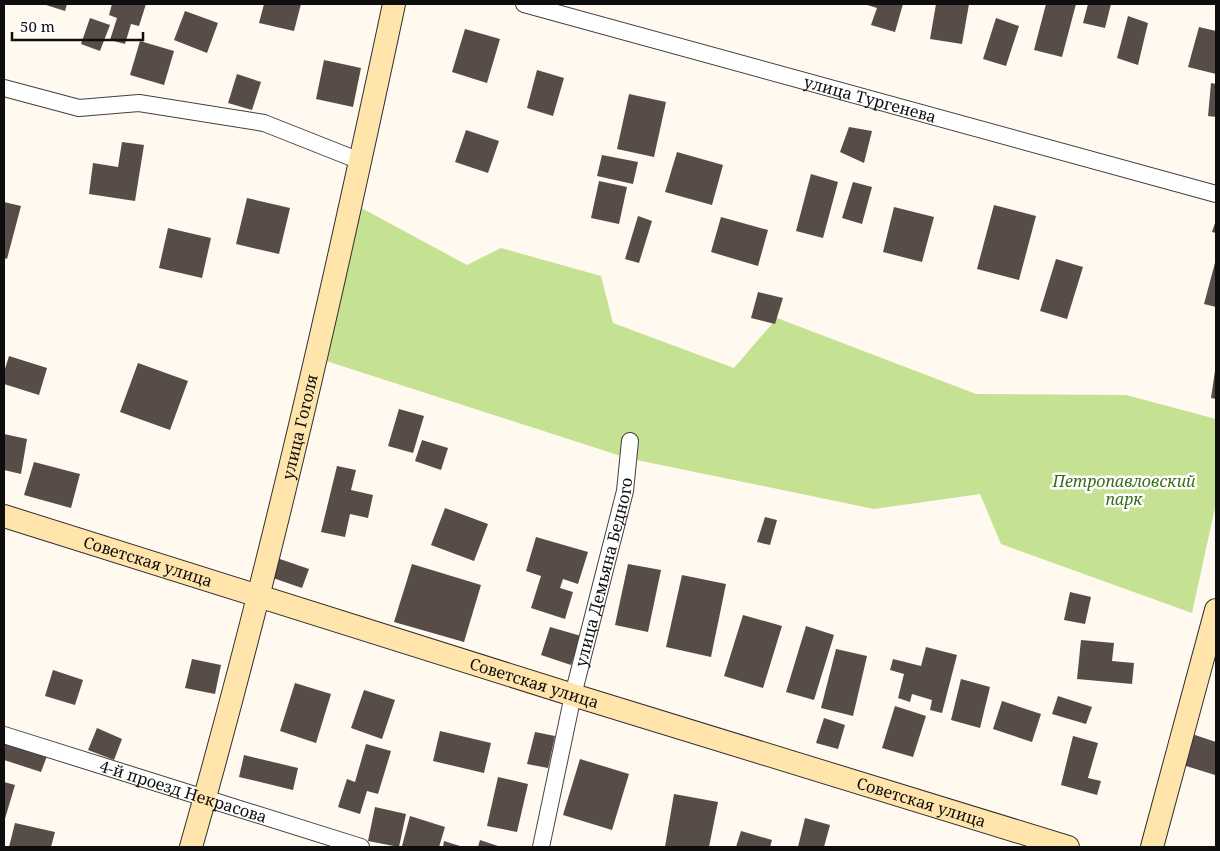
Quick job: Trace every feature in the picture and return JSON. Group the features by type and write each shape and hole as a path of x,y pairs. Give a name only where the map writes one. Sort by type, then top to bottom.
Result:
{"street":[{"name":"улица Гоголя","path":"191,847 258,595 360,161 394,4"},
{"name":"улица Тургенева","path":"524,4 1216,194"},
{"path":"4,88 79,108 139,103 264,123 360,161"},
{"name":"улица Демьяна Бедного","path":"540,847 573,695 625,491 630,441"},
{"name":"Советская улица","path":"4,516 573,695 1068,847"},
{"path":"1152,847 1216,610"},
{"name":"4-й проезд Некрасова","path":"4,735 362,847"}],"green space":[{"name":"Петропавловский парк","path":"354,204 467,265 501,248 601,276 613,323 734,368 777,318 976,394 1126,395 1216,419 1216,503 1192,613 1001,544 980,494 874,509 627,458 317,358"}],"building":[{"path":"43,4 67,4 65,11"},
{"path":"112,4 146,4 139,26 131,24 125,44 110,40 117,18 109,15"},
{"path":"264,4 301,4 294,31 259,23"},
{"path":"864,4 903,4 895,32 871,25 877,8"},
{"path":"936,4 969,4 962,44 930,39"},
{"path":"1046,4 1076,4 1062,57 1034,50"},
{"path":"1088,4 1111,4 1105,28 1083,23"},
{"path":"185,11 218,23 207,53 174,40"},
{"path":"1128,16 1148,23 1138,65 1117,58"},
{"path":"90,18 110,25 100,51 81,44"},
{"path":"996,18 1019,26 1006,66 983,59"},
{"path":"1199,27 1216,31 1216,74 1188,67"},
{"path":"465,29 500,39 487,83 452,72"},
{"path":"140,41 174,51 164,85 130,75"},
{"path":"324,60 361,68 353,107 316,99"},
{"path":"537,70 564,78 553,116 527,108"},
{"path":"237,74 261,82 252,110 228,103"},
{"path":"1211,83 1216,84 1216,117 1208,116"},
{"path":"629,94 666,102 654,157 617,149"},
{"path":"849,127 872,131 864,163 840,152"},
{"path":"466,130 499,141 488,173 455,162"},
{"path":"122,142 144,145 135,201 89,194 93,163 118,167"},
{"path":"677,152 723,165 712,205 665,192"},
{"path":"602,155 638,162 633,184 597,176"},
{"path":"811,174 838,182 823,238 796,231"},
{"path":"599,181 627,187 619,224 591,218"},
{"path":"853,182 872,187 862,224 842,218"},
{"path":"247,198 290,208 279,254 236,244"},
{"path":"4,202 21,206 7,259 4,258"},
{"path":"994,205 1036,216 1019,280 977,269"},
{"path":"894,207 934,217 922,262 883,252"},
{"path":"638,216 652,221 639,263 625,259"},
{"path":"721,217 768,230 758,266 711,252"},
{"path":"1216,220 1216,233 1212,232"},
{"path":"168,228 211,238 202,278 159,268"},
{"path":"1056,259 1083,267 1067,319 1040,311"},
{"path":"1216,259 1216,307 1204,304"},
{"path":"758,292 783,298 775,324 751,318"},
{"path":"9,356 47,368 39,395 4,384 4,372"},
{"path":"138,363 188,381 170,430 120,412"},
{"path":"1216,371 1216,399 1211,398"},
{"path":"399,409 424,416 413,453 388,446"},
{"path":"4,434 27,439 21,474 4,470"},
{"path":"422,440 448,448 441,470 415,461"},
{"path":"34,462 80,474 71,508 24,495"},
{"path":"337,466 356,470 351,490 373,495 368,518 350,514 345,537 321,532"},
{"path":"445,508 488,524 474,561 431,545"},
{"path":"765,517 777,520 770,545 757,542"},
{"path":"536,537 588,552 578,584 563,579 560,588 573,592 565,619 531,608 541,576 526,571"},
{"path":"274,557 309,569 302,588 267,576"},
{"path":"412,564 481,585 464,642 394,622"},
{"path":"628,564 661,570 648,632 615,625"},
{"path":"682,575 726,584 711,657 666,647"},
{"path":"1070,592 1091,597 1085,624 1064,620"},
{"path":"743,615 782,626 763,688 724,676"},
{"path":"806,626 834,635 814,700 786,692"},
{"path":"550,627 581,636 571,665 541,655"},
{"path":"1081,640 1114,643 1112,661 1134,663 1132,684 1077,679"},
{"path":"926,647 957,655 942,713 930,710 932,700 912,694 910,702 898,698 904,674 890,670 893,659 921,666"},
{"path":"836,649 867,656 853,716 821,708"},
{"path":"192,659 221,665 215,694 185,688"},
{"path":"53,670 83,680 75,705 45,696"},
{"path":"961,679 990,687 980,728 951,720"},
{"path":"295,683 331,694 316,743 280,731"},
{"path":"364,690 395,700 382,739 351,728"},
{"path":"1058,696 1092,707 1086,724 1052,714"},
{"path":"1002,701 1041,714 1032,742 993,729"},
{"path":"895,706 926,716 913,757 882,748"},
{"path":"824,718 845,725 838,749 816,743"},
{"path":"97,728 122,739 114,760 88,750"},
{"path":"440,731 491,743 484,773 433,761"},
{"path":"535,732 555,736 548,768 527,764"},
{"path":"1192,734 1216,742 1215,775 1183,765"},
{"path":"1073,736 1098,743 1088,778 1101,781 1097,795 1061,785"},
{"path":"4,741 47,756 41,772 4,760"},
{"path":"366,744 391,751 378,794 367,791 360,814 338,807 347,779 355,782"},
{"path":"244,755 298,768 293,790 239,777"},
{"path":"580,759 629,774 612,830 563,815"},
{"path":"498,777 528,784 517,832 487,826"},
{"path":"4,782 15,785 4,822"},
{"path":"674,794 718,802 709,847 665,847"},
{"path":"375,807 406,814 399,847 368,841"},
{"path":"410,816 445,827 439,847 402,846"},
{"path":"805,818 830,825 824,847 798,847"},
{"path":"15,823 55,832 51,847 9,847"},
{"path":"741,831 772,840 770,847 736,847"},
{"path":"480,840 501,847 478,847"},
{"path":"444,841 463,847 443,847"}]}
